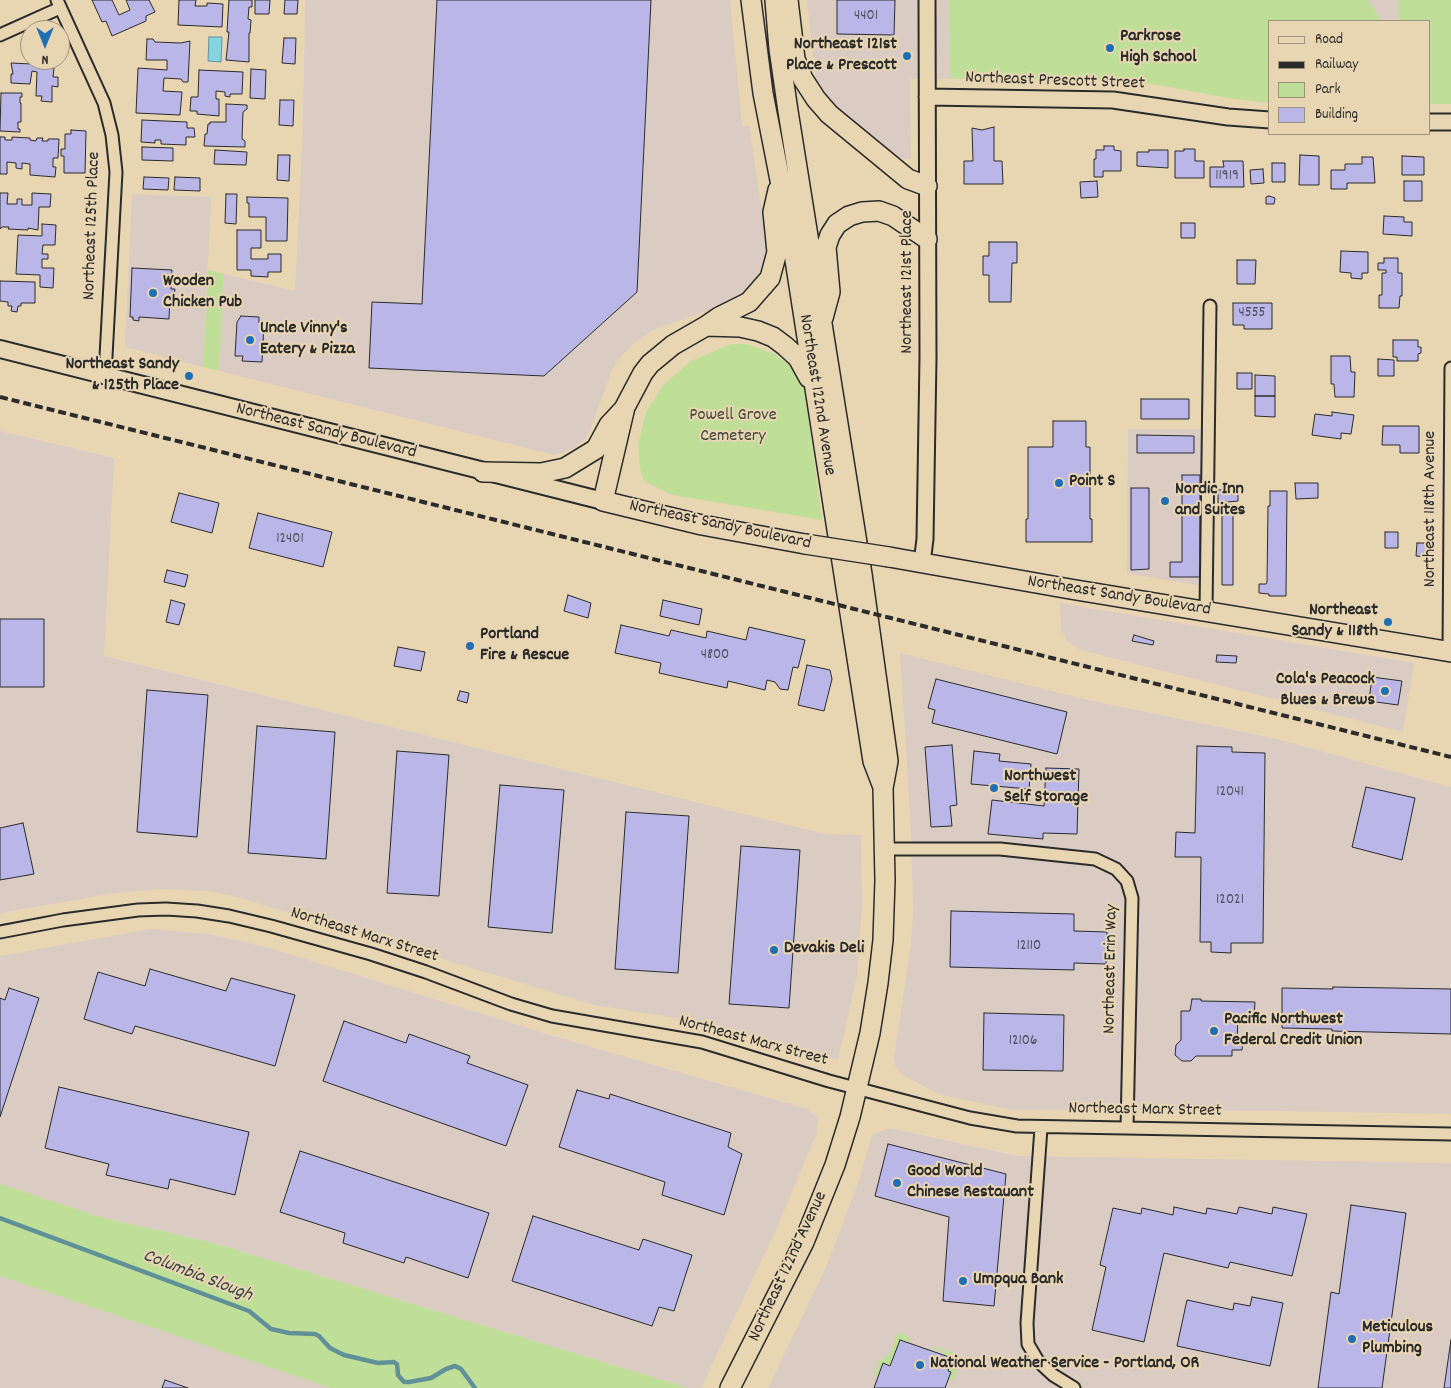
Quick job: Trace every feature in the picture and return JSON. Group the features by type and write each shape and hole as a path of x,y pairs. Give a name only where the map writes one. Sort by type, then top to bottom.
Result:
{"main road":[{"name":"Northeast 122nd Avenue","path":"751,0 762,93 793,246 873,762 883,788"},
{"name":"Northeast 122nd Avenue","path":"730,1388 804,1242 835,1165 857,1088 870,1033 880,964 884,918 886,849 883,788 888,761 862,574 788,111 779,49 775,0"},
{"path":"788,0 795,59 803,79 816,99 829,114 908,179 927,186"},
{"path":"603,501 625,407 633,389 650,364 673,345 706,326 719,316 749,302 770,278 777,252 773,212 780,181"},
{"path":"821,324 830,292 826,248 830,235 837,224 849,216 862,212 878,211 893,216 927,238"},
{"path":"706,326 740,327 758,331 773,338 798,358 814,385"},
{"name":"Northeast Sandy Boulevard","path":"0,348 483,472 702,525 805,544 1450,651"},
{"path":"483,472 541,473 565,468 596,449 608,425 625,407"}],"street":[{"name":"Northeast 121st Place","path":"922,563 925,539 928,358 927,0"},
{"path":"0,35 58,4"},
{"name":"Northeast 125th Place","path":"58,4 104,103 112,135 116,172 105,375"},
{"name":"Northeast Prescott Street","path":"927,97 1113,100 1228,117 1268,120"},
{"path":"1431,122 1451,122"},
{"path":"1206,611 1210,306"},
{"name":"Northeast 118th Avenue","path":"1450,651 1451,368"},
{"name":"Northeast Erin Way","path":"886,849 1000,849 1095,859 1116,869 1127,881 1132,898 1127,1128"},
{"name":"Northeast Marx Street","path":"0,932 63,920 138,910 166,909 221,915 271,926 371,954 426,972 510,1004 552,1016 702,1042 857,1088 970,1118 1017,1126 1041,1128 1451,1134"},
{"path":"1041,1128 1027,1323 1028,1344 1043,1366 1053,1375 1074,1388"}],"shaded area":[{"path":"305,0 730,0 742,126 749,126 768,241 764,263 755,281 740,297 721,306 655,329 635,342 618,360 612,370 588,436 575,448 554,455 219,371 224,274 295,291 303,129"},
{"name":"Parkrose High School","path":"807,0 1451,0 1451,103 1431,103 1431,20 1268,20 1268,22 1121,77 910,79 911,159 897,158 838,111 816,84"},
{"path":"132,194 211,197 203,367 125,347"},
{"name":"Nordic Inn and Suites","path":"1128,429 1203,429 1202,586 1127,573"},
{"path":"0,431 114,458 104,656 825,834 861,835 862,905 857,976 838,1060 694,1021 594,1005 240,898 208,891 158,889 116,893 0,913"},
{"path":"1060,603 1414,663 1403,732 1081,650 1068,642 1061,630"},
{"path":"900,653 1088,700 1277,739 1451,787 1451,1114 1012,1110 938,1094 900,1073 895,1065 894,1057 911,945 913,912 911,830"},
{"path":"150,929 208,934 270,948 553,1036 808,1109 818,1119 816,1135 775,1232 701,1388 688,1388 213,1243 100,1217 0,1184 0,956"},
{"path":"890,1128 1017,1156 1451,1163 1451,1388 768,1388 826,1267 857,1186 872,1135"},
{"path":"0,1276 236,1355 331,1388 0,1388"}],"green space":[{"name":"Parkrose High School","path":"949,0 1368,0 1380,20 1268,20 1268,103 1228,98 1141,82 1114,80 954,79 950,75"},
{"path":"1399,0 1451,0 1451,104 1431,104 1431,20 1399,20"},
{"path":"208,270 224,274 219,371 203,367"},
{"name":"Powell Grove Cemetery","path":"731,344 747,344 775,354 789,365 804,384 822,520 672,495 644,481 640,469 638,444 646,412 663,385 691,361"},
{"path":"0,1184 100,1217 213,1243 688,1388 331,1388 0,1276"},
{"path":"898,1332 910,1337 908,1343 900,1340 890,1366 883,1364 878,1376 874,1374 880,1361 890,1353"},
{"path":"934,1346 958,1355 960,1361 953,1381 948,1379 951,1372 948,1371 943,1355 944,1352 933,1348"}],"water":[{"path":"209,37 222,37 221,62 208,61"}],"building":[{"path":"92,0 112,0 119,15 130,10 126,0 149,0 155,12 146,16 146,21 112,36 106,21 102,22"},
{"path":"179,0 196,0 195,6 207,6 207,3 223,4 222,27 178,25"},
{"path":"229,0 252,0 248,19 251,20 249,62 226,60 229,32 227,32"},
{"path":"255,0 270,0 269,14 255,14"},
{"path":"285,0 298,0 297,14 284,14"},
{"path":"437,0 651,0 637,292 544,376 369,368 372,302 422,304"},
{"path":"837,0 895,0 894,35 837,34"},
{"path":"284,38 296,38 295,64 282,63"},
{"path":"147,39 153,39 155,42 181,43 190,41 188,82 183,82 181,79 164,78 163,91 182,92 180,115 136,113 138,68 167,70 167,60 146,60"},
{"path":"11,63 20,63 20,70 54,70 53,77 58,77 58,87 52,86 52,102 41,101 42,96 36,96 37,72 32,71 30,84 11,83 11,74 13,74"},
{"path":"251,69 266,70 265,99 250,98"},
{"path":"199,70 243,72 242,94 230,94 230,97 225,96 225,92 216,91 216,99 219,99 219,116 197,114 197,111 190,111 191,97 198,97"},
{"path":"1,93 22,93 22,97 20,97 21,122 18,122 20,132 0,131"},
{"path":"280,100 294,100 293,126 279,125"},
{"path":"226,104 247,105 247,109 243,112 242,139 245,141 245,147 204,146 208,124 210,122 226,122"},
{"path":"142,120 187,122 187,128 194,128 195,137 186,137 186,145 161,144 161,140 155,140 155,143 141,142"},
{"path":"994,127 994,161 1002,161 1003,184 964,184 964,161 973,161 972,128 982,130"},
{"path":"71,130 86,131 85,173 64,173 64,156 61,156 61,149 65,149 65,134 71,134"},
{"path":"0,137 5,137 5,140 12,140 12,137 30,138 30,140 36,141 37,138 43,138 42,141 59,139 58,158 53,158 53,167 56,167 55,177 30,175 30,164 22,163 22,169 16,168 16,163 7,162 7,174 0,174"},
{"path":"1104,146 1114,146 1114,150 1121,151 1121,171 1103,171 1103,177 1094,177 1096,150 1104,150"},
{"path":"142,147 173,148 173,161 142,160"},
{"path":"1184,149 1195,149 1195,161 1204,161 1204,178 1175,178 1175,151 1184,151"},
{"path":"215,150 247,152 246,165 214,164"},
{"path":"1149,150 1168,150 1168,168 1137,166 1137,152 1149,152"},
{"path":"278,155 290,155 289,181 277,180"},
{"path":"1300,155 1319,156 1319,185 1299,185"},
{"path":"1402,156 1424,157 1424,175 1402,175"},
{"path":"1362,157 1373,157 1375,183 1347,183 1347,189 1331,189 1331,170 1345,170 1345,164 1362,164"},
{"path":"1223,161 1243,161 1244,187 1210,187 1210,167 1224,167"},
{"path":"1272,163 1285,163 1285,182 1272,182"},
{"path":"1263,169 1264,183 1251,184 1250,170"},
{"path":"144,177 169,178 168,190 143,189"},
{"path":"175,177 200,178 200,191 174,190"},
{"path":"1097,181 1098,197 1081,198 1080,182"},
{"path":"1404,181 1422,181 1422,201 1404,201"},
{"path":"0,193 8,193 7,204 17,204 17,199 22,199 22,205 32,205 32,193 51,194 50,207 39,207 38,230 28,228 28,230 8,229 9,227 2,227 0,229"},
{"path":"226,194 237,194 236,224 225,223"},
{"path":"247,197 288,198 287,241 266,241 266,217 249,217"},
{"path":"1266,197 1275,198 1274,204 1266,204"},
{"path":"1384,216 1404,217 1404,222 1412,222 1412,236 1383,234"},
{"path":"1181,223 1195,223 1195,238 1181,238"},
{"path":"42,224 56,225 55,245 43,245 42,254 48,254 48,259 42,259 42,268 54,268 53,288 40,287 40,275 16,274 18,235 42,236"},
{"path":"237,230 261,230 261,248 251,248 251,259 268,259 268,254 281,254 281,272 268,272 268,277 251,276 251,270 237,270"},
{"path":"989,242 1017,242 1017,263 1012,263 1011,302 989,302 989,275 983,275 983,256 989,256"},
{"path":"1341,251 1368,252 1368,273 1362,273 1362,279 1351,278 1351,273 1340,272"},
{"path":"1384,258 1398,258 1398,273 1402,273 1402,296 1400,296 1399,308 1379,308 1379,295 1382,295 1382,273 1386,273 1386,270 1378,270 1378,263 1384,263"},
{"path":"1237,260 1256,260 1255,284 1237,284"},
{"name":"Wooden Chicken Pub","path":"132,268 172,270 171,289 175,289 174,296 170,296 169,319 139,317 139,321 133,320 133,317 130,317"},
{"path":"0,281 35,282 35,303 21,303 21,306 18,306 17,312 11,311 12,306 8,306 8,302 0,301"},
{"path":"1233,303 1272,303 1272,329 1244,329 1244,325 1233,325"},
{"name":"Uncle Vinny's Eatery & Pizza","path":"241,316 259,317 259,323 264,323 262,362 242,361 243,356 235,356 237,322"},
{"path":"1393,340 1418,340 1418,347 1421,347 1421,353 1418,354 1418,361 1397,361 1397,357 1393,357"},
{"path":"1331,356 1350,356 1351,372 1355,372 1354,397 1335,397 1334,384 1331,384"},
{"path":"1378,359 1394,360 1394,376 1378,376"},
{"path":"1237,373 1252,373 1252,389 1237,389"},
{"path":"1255,375 1275,376 1275,396 1255,396"},
{"path":"1255,396 1275,396 1275,417 1255,416"},
{"path":"1141,399 1189,399 1189,419 1141,419"},
{"path":"1332,412 1354,415 1351,434 1341,433 1341,439 1312,435 1315,414 1332,416"},
{"name":"Point S","path":"1053,421 1086,421 1086,447 1090,447 1090,519 1092,519 1092,542 1026,542 1026,519 1028,519 1028,447 1053,447"},
{"path":"1383,426 1419,426 1419,453 1400,453 1400,445 1382,445"},
{"path":"1137,435 1194,436 1194,453 1137,453"},
{"path":"1182,475 1200,475 1200,577 1170,577 1170,562 1182,562"},
{"path":"1295,483 1318,483 1318,498 1296,499"},
{"path":"1131,488 1149,488 1149,569 1131,570"},
{"path":"1218,490 1238,491 1238,501 1218,503"},
{"path":"1270,491 1287,491 1286,596 1269,596 1269,594 1259,593 1259,584 1266,584 1267,582 1268,506 1270,506"},
{"path":"179,493 219,503 212,533 171,522"},
{"path":"1222,505 1233,505 1233,585 1222,585"},
{"path":"258,513 332,532 323,567 249,548"},
{"path":"1385,532 1398,532 1398,548 1385,548"},
{"path":"1417,543 1430,543 1430,557 1416,556"},
{"path":"167,570 188,575 185,587 164,582"},
{"path":"568,595 591,603 588,618 564,611"},
{"path":"171,600 185,604 179,625 166,622"},
{"path":"663,600 702,609 699,625 660,616"},
{"path":"0,619 44,619 44,687 0,687"},
{"path":"621,625 669,636 671,630 706,638 707,631 746,640 749,627 805,640 798,668 793,667 788,690 780,689 775,682 767,680 765,690 728,681 727,688 659,673 661,663 615,653"},
{"path":"1134,635 1154,641 1153,645 1132,641"},
{"path":"398,647 425,652 421,671 394,666"},
{"path":"1217,655 1237,656 1236,663 1216,662"},
{"path":"807,665 830,670 832,679 824,711 798,705"},
{"name":"Cola's Peacock Blues & Brews","path":"1372,677 1402,681 1398,705 1369,701"},
{"path":"936,679 1067,712 1057,754 932,723 935,710 928,708"},
{"path":"147,690 208,695 197,837 137,832"},
{"path":"460,691 469,693 467,703 457,700"},
{"path":"257,726 335,732 326,859 248,853"},
{"path":"952,745 957,805 950,806 952,826 931,827 925,747"},
{"path":"1197,746 1232,747 1232,752 1265,753 1263,943 1231,943 1231,953 1211,952 1211,942 1200,942 1201,857 1175,857 1176,832 1195,833"},
{"path":"397,751 449,755 439,896 387,893"},
{"path":"974,751 1000,754 999,761 1031,764 1029,789 971,784"},
{"path":"1046,768 1079,769 1077,834 1043,833 1043,839 988,834 992,800 1044,806"},
{"path":"500,785 564,790 552,933 488,927"},
{"path":"1366,787 1415,798 1402,860 1352,847"},
{"path":"626,812 689,816 678,973 615,969"},
{"path":"23,823 34,874 0,880 0,828"},
{"path":"741,846 800,850 789,1008 729,1004"},
{"path":"951,911 1074,914 1074,931 1107,932 1106,964 1074,963 1074,970 950,967"},
{"path":"150,969 226,991 231,978 295,995 275,1066 135,1026 132,1034 84,1019 98,972 145,986"},
{"path":"1333,987 1451,989 1451,1034 1282,1028 1282,988 1333,989"},
{"path":"9,988 39,998 0,1117 0,998 5,1000"},
{"path":"1192,999 1201,999 1201,1001 1255,1002 1254,1018 1238,1018 1237,1040 1243,1041 1242,1050 1232,1050 1232,1056 1196,1056 1191,1061 1182,1061 1175,1055 1176,1045 1181,1040 1181,1011 1190,1011"},
{"path":"984,1013 1064,1015 1063,1071 983,1070"},
{"path":"344,1021 406,1043 409,1034 470,1056 467,1063 528,1085 506,1146 323,1081"},
{"path":"59,1087 249,1132 235,1195 170,1179 168,1189 106,1175 109,1164 45,1148"},
{"path":"577,1090 609,1099 610,1094 731,1133 728,1147 742,1154 724,1215 662,1195 665,1182 559,1147"},
{"path":"888,1144 1006,1174 994,1306 943,1301 949,1217 875,1196"},
{"path":"300,1151 489,1213 468,1278 406,1257 404,1263 343,1243 345,1233 280,1212"},
{"path":"1351,1205 1406,1213 1382,1388 1318,1388 1331,1292 1339,1294"},
{"path":"1174,1207 1206,1214 1207,1208 1237,1214 1239,1207 1272,1214 1273,1207 1307,1214 1292,1276 1230,1262 1228,1268 1164,1253 1144,1342 1092,1330 1106,1267 1100,1265 1113,1208 1141,1214 1142,1208 1173,1215"},
{"path":"533,1216 639,1250 643,1239 692,1255 674,1311 659,1307 652,1326 512,1281"},
{"path":"1252,1297 1283,1303 1270,1366 1177,1346 1187,1300 1233,1310 1234,1303 1250,1306"},
{"name":"National Weather Service - Portland, OR","path":"900,1340 952,1358 948,1371 951,1372 945,1388 874,1388 883,1363 890,1366"},
{"path":"1451,1340 1451,1388 1444,1388"},
{"path":"165,1380 188,1388 162,1388"}],"waterway":[{"name":"Columbia Slough","path":"0,1218 249,1311 271,1329 289,1333 315,1334 330,1348 344,1355 378,1363 394,1362 397,1364 398,1375 404,1382 431,1378 455,1366 461,1369 475,1388"}],"railway":[{"path":"0,397 1451,757"}],"place":[{"name":"Parkrose High School","path":"1110,48"},
{"name":"Northeast 121st Place & Prescott","path":"907,56"},
{"name":"Wooden Chicken Pub","path":"153,293"},
{"name":"Uncle Vinny's Eatery & Pizza","path":"250,340"},
{"name":"Northeast Sandy & 125th Place","path":"189,376"},
{"name":"Point S","path":"1059,483"},
{"name":"Nordic Inn and Suites","path":"1165,501"},
{"name":"Northeast Sandy & 118th","path":"1388,622"},
{"name":"Portland Fire & Rescue","path":"470,646"},
{"name":"Cola's Peacock Blues & Brews","path":"1385,691"},
{"name":"Northwest Self Storage","path":"994,788"},
{"name":"Devakis Deli","path":"774,950"},
{"name":"Pacific Northwest Federal Credit Union","path":"1214,1031"},
{"name":"Good World Chinese Restauant","path":"897,1183"},
{"name":"Umpqua Bank","path":"963,1281"},
{"name":"Meticulous Plumbing","path":"1352,1339"},
{"name":"National Weather Service - Portland, OR","path":"920,1365"}]}
